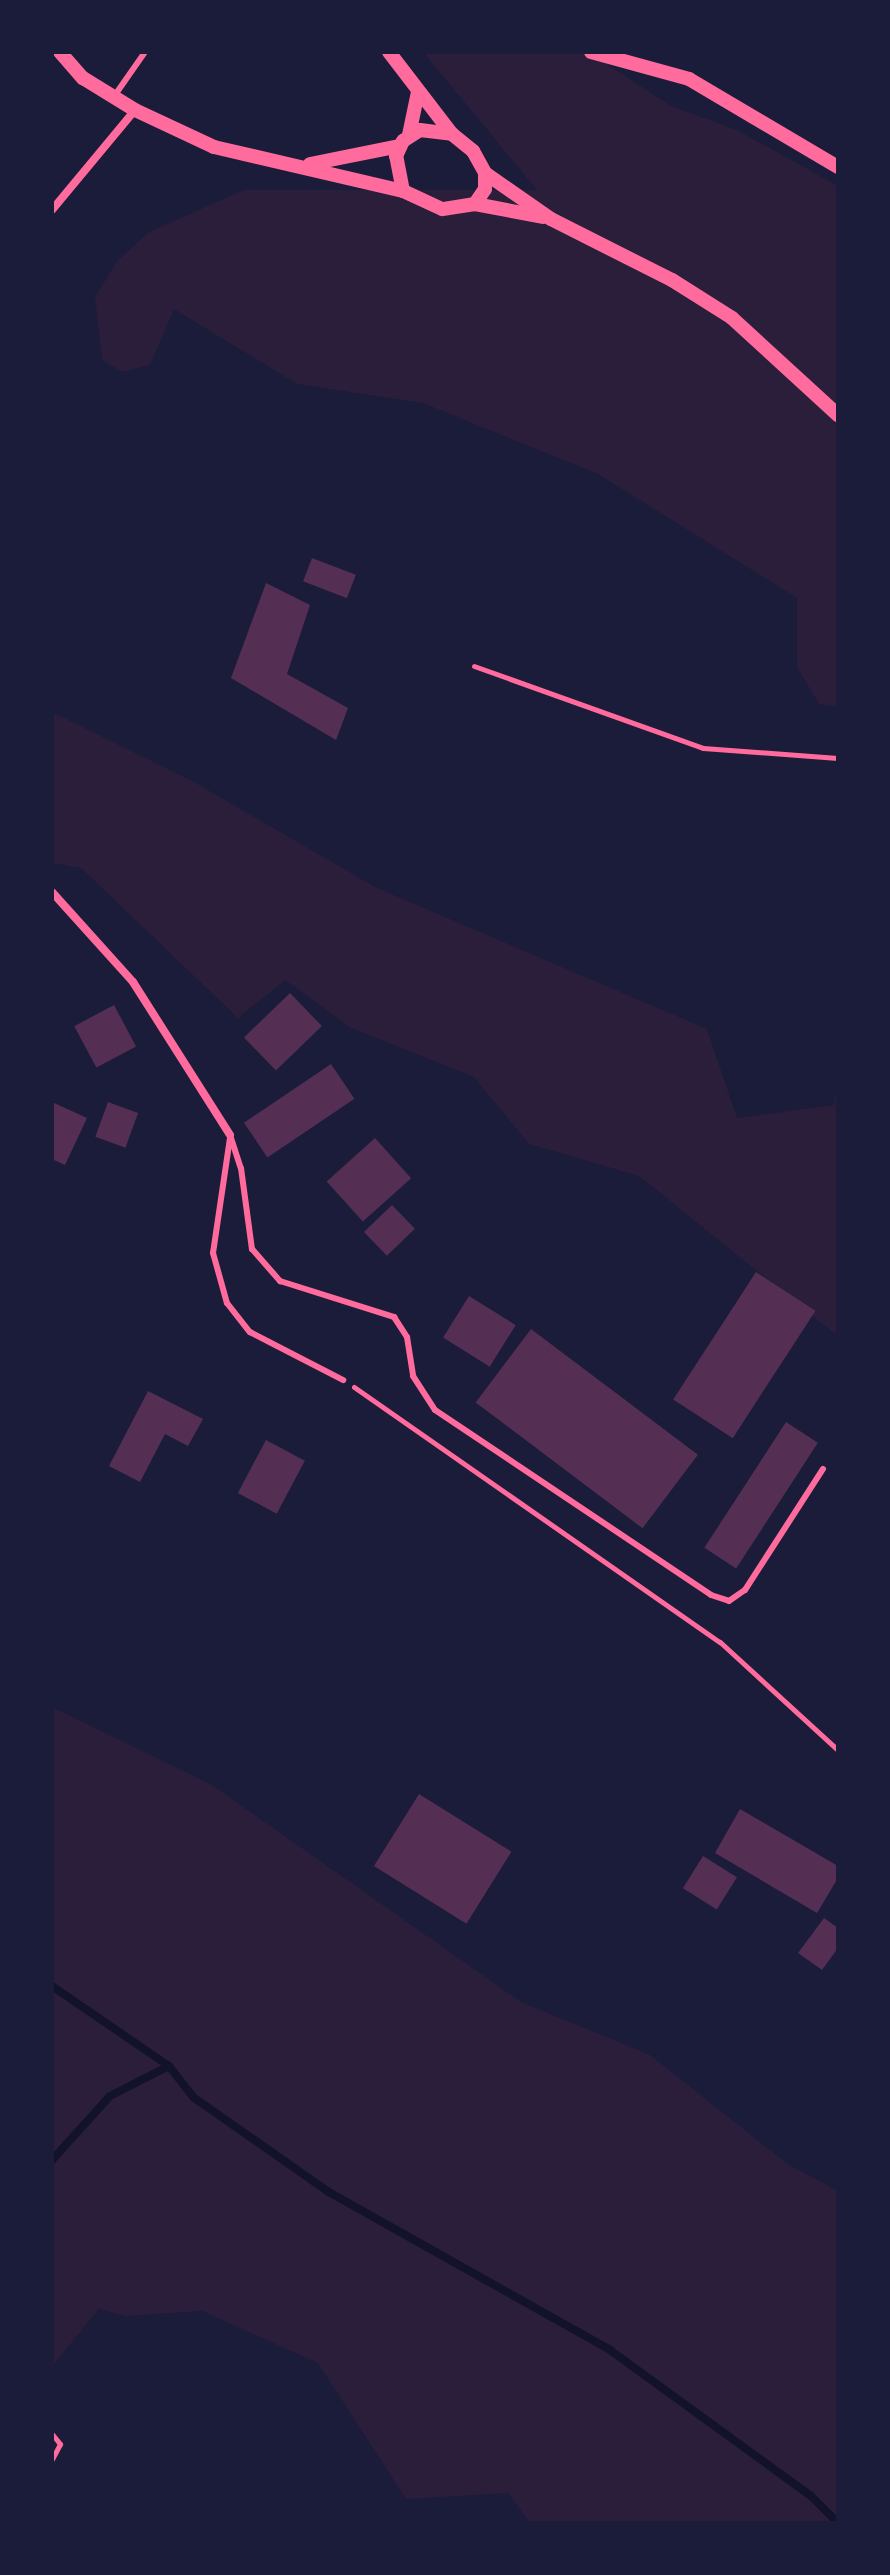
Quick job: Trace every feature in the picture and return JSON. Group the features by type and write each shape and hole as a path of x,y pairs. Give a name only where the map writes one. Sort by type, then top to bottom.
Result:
{"street":[{"path":"60,52 83,78 135,110 214,147 304,165 403,191 442,209 475,204 551,219"},
{"path":"389,52 452,134 473,151 485,173 551,219 672,280 732,318 838,415"},
{"path":"591,52 689,79 838,167"},
{"path":"403,191 397,174 418,92"},
{"path":"52,210 135,110"},
{"path":"304,165 405,141 420,130 452,134"},
{"path":"475,204 485,189 485,173"},
{"path":"52,892 133,982 230,1135"}],"lane":[{"path":"114,97 145,52"},
{"path":"230,1135 213,1253 227,1303 250,1332 343,1380"},
{"path":"230,1135 241,1168 252,1249 280,1281 394,1317 407,1337 413,1376 435,1410 711,1595 729,1601 745,1590 823,1469"}],"path":[{"path":"474,666 703,748 838,758"},
{"path":"343,1380 720,1642 838,1750"},
{"path":"52,2434 60,2444 52,2459"}],"shaded area":[{"path":"423,52 588,52 671,106 737,130 838,186 838,707 819,704 797,667 797,598 598,474 423,403 297,384 174,309 150,365 122,372 102,360 95,297 118,260 149,232 244,190 537,190"},
{"path":"52,712 194,782 375,887 707,1029 737,1118 834,1105 838,1078 838,1336 639,1176 529,1144 474,1077 351,1028 285,980 238,1018 81,868 52,863"},
{"path":"52,1707 212,1785 521,2002 650,2055 786,2163 838,2191 838,2523 530,2523 508,2493 406,2499 318,2363 202,2311 125,2316 99,2309 52,2366"}],"building":[{"path":"312,558 356,575 347,598 303,581"},
{"path":"266,583 310,605 287,674 348,708 336,740 231,678"},
{"path":"290,993 322,1026 276,1071 244,1037"},
{"path":"114,1005 136,1046 96,1068 74,1026"},
{"path":"331,1064 354,1099 267,1158 244,1123"},
{"path":"52,1102 87,1118 65,1165 52,1159"},
{"path":"108,1102 138,1113 125,1148 95,1137"},
{"path":"375,1138 411,1178 363,1222 327,1181"},
{"path":"392,1205 415,1229 387,1256 364,1232"},
{"path":"756,1272 816,1311 733,1438 673,1399"},
{"path":"469,1296 516,1325 490,1367 443,1338"},
{"path":"531,1329 698,1455 643,1528 476,1402"},
{"path":"148,1391 203,1419 188,1446 165,1434 140,1482 109,1466"},
{"path":"786,1422 818,1443 736,1568 704,1548"},
{"path":"266,1440 305,1461 277,1514 238,1493"},
{"path":"419,1794 511,1852 466,1924 374,1866"},
{"path":"740,1809 838,1866 838,1878 817,1913 715,1853"},
{"path":"703,1856 737,1877 717,1909 683,1888"},
{"path":"824,1918 838,1928 838,1948 822,1970 798,1953"}],"waterway":[{"path":"52,1986 169,2066 193,2097 327,2191 610,2350 811,2496 838,2523"},
{"path":"52,2160 110,2096 169,2066"}]}
